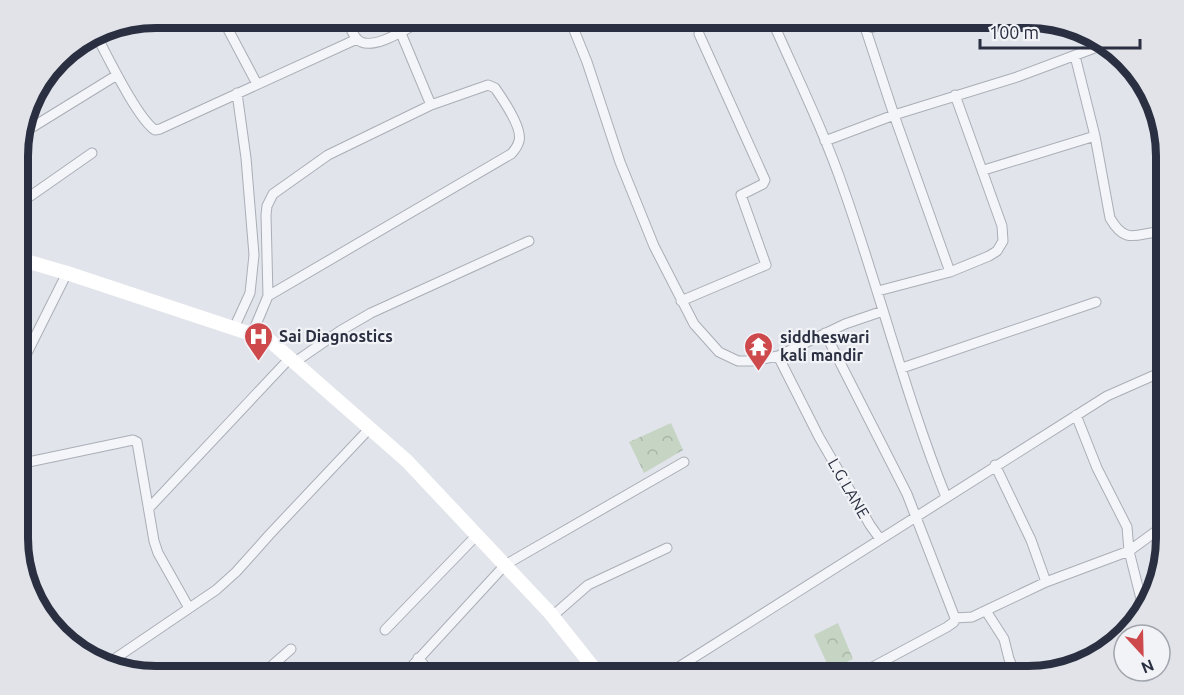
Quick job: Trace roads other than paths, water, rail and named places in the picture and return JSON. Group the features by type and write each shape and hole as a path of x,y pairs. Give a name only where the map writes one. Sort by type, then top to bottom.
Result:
{"main road":[{"path":"28,262 269,340 407,460 476,536 553,613 582,637 603,666"},
{"path":"553,613 593,666"}],"street":[{"path":"227,28 257,84"},
{"path":"351,28 357,39 365,44 372,44 406,28"},
{"path":"573,28 637,205 681,301 694,324 719,352 738,361 753,361 778,356 845,324 884,311"},
{"path":"775,28 844,190 878,291 916,417 946,497"},
{"path":"870,28 866,29 894,115 950,272"},
{"path":"400,31 431,105"},
{"path":"681,301 766,265 741,195 763,184 765,180 699,34"},
{"path":"100,42 117,75 155,130 357,39"},
{"path":"825,141 894,115 1075,56 1093,47"},
{"path":"1075,56 1095,136 1110,219 1116,229 1129,236 1139,237 1155,233"},
{"path":"32,127 117,75"},
{"path":"252,334 268,296 266,215 267,206 273,194 328,155 431,105 492,85 516,124 519,142 511,154 268,296"},
{"path":"234,328 250,293 254,255 246,158 237,93"},
{"path":"878,291 950,272 989,256 997,251 1003,241 1002,226 984,170 956,95"},
{"path":"984,170 1095,136"},
{"path":"28,198 92,153"},
{"path":"149,508 292,360 371,313 529,241"},
{"path":"28,351 67,273"},
{"path":"902,368 1096,302"},
{"path":"825,333 907,494 955,618 954,622 947,627 874,666"},
{"name":"L.G LANE","path":"778,356 819,436 880,539"},
{"path":"680,666 1076,415 1107,396 1155,375"},
{"path":"1076,415 1097,468 1127,527 1129,551 1141,598"},
{"path":"114,659 216,590 236,572 370,429"},
{"path":"28,462 133,440 137,442 158,553 189,608"},
{"path":"411,666 505,565 684,462"},
{"path":"995,465 1031,540 1046,582"},
{"path":"955,618 986,611 1046,582 1129,551 1155,532"},
{"path":"385,630 476,536"},
{"path":"553,613 588,585 667,548"},
{"path":"986,611 1004,639 1012,666"},
{"path":"272,666 291,650"},
{"path":"418,658 425,666"}],"place":[{"name":"Sai Diagnostics","path":"258,362"},
{"name":"siddheswari kali mandir","path":"759,372"}]}
